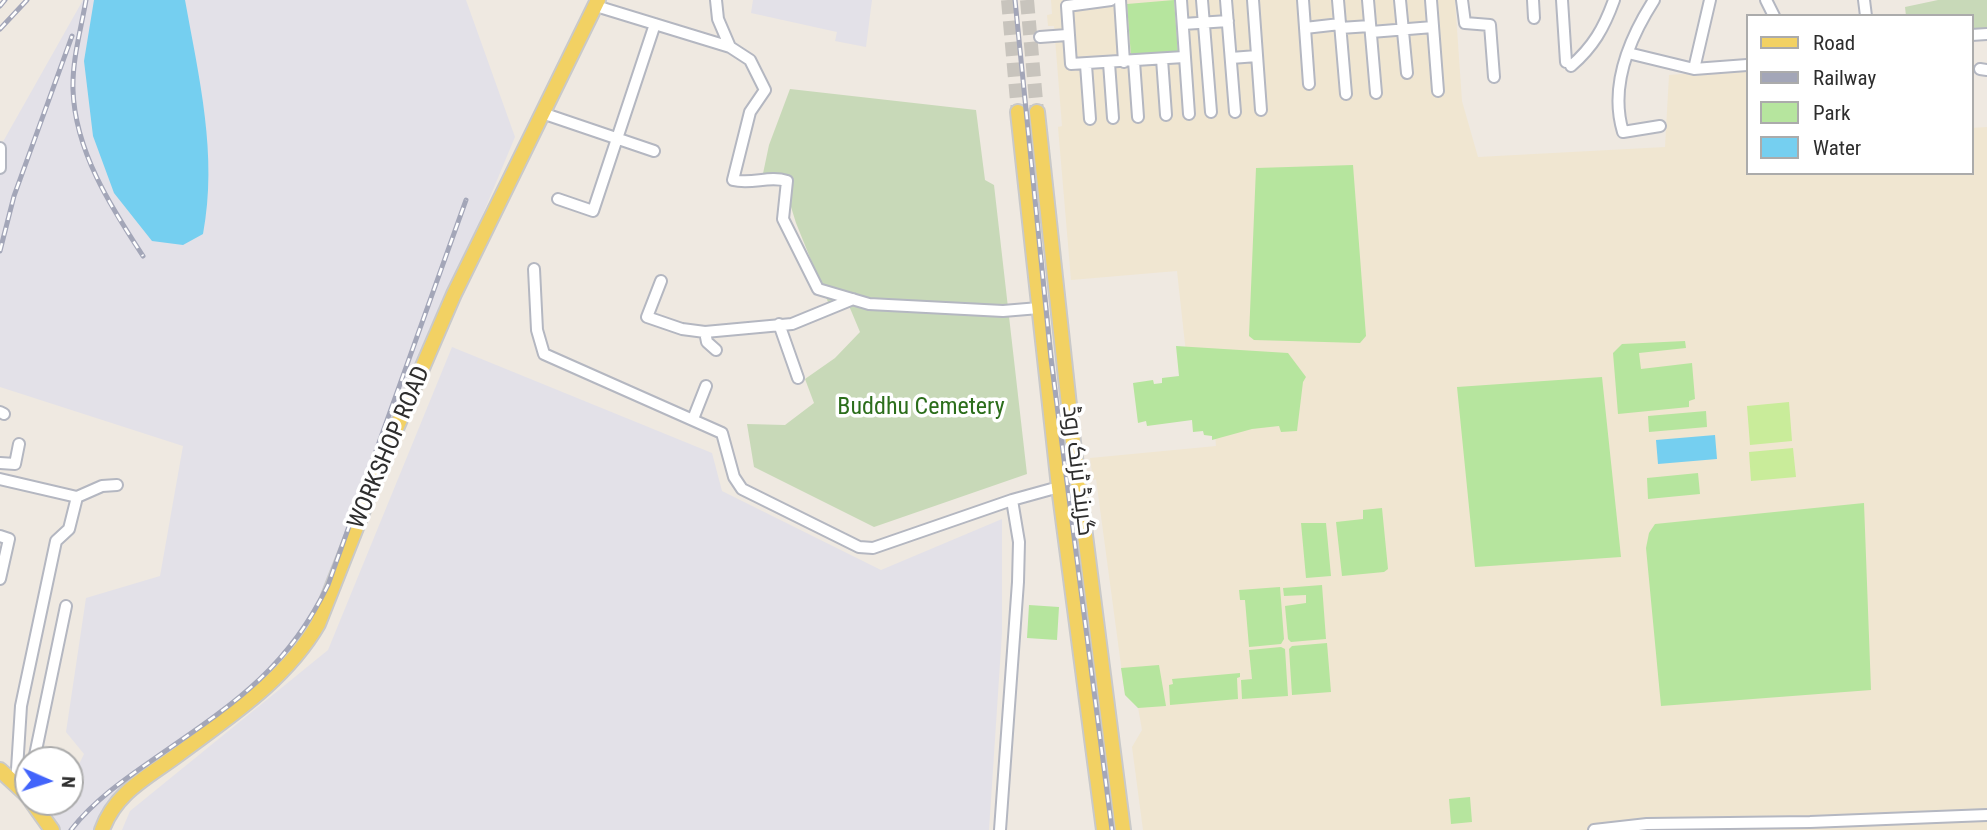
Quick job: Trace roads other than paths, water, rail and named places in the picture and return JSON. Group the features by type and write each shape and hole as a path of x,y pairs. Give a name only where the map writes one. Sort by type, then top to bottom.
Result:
{"main road":[{"name":"WORKSHOP ROAD","path":"102,830 118,799 253,699 287,668 318,624 386,452 454,294 597,3"},
{"name":"گرینڈ ٹرنک روڈ","path":"1018,112 1059,487 1104,830"},
{"name":"گرینڈ ٹرنک روڈ","path":"1037,112 1073,442 1123,830"},
{"path":"0,770 14,781"}],"street":[{"path":"716,0 718,19 730,47"},
{"path":"1111,0 1067,6 1069,61 1075,65 1086,65 1185,57"},
{"path":"1120,0 1138,117"},
{"path":"1181,0 1189,114"},
{"path":"1202,0 1211,112"},
{"path":"1226,0 1235,112"},
{"path":"1253,0 1261,110"},
{"path":"1303,0 1309,84"},
{"path":"1338,0 1346,94"},
{"path":"1368,0 1376,93"},
{"path":"1400,0 1407,72"},
{"path":"1431,0 1438,91"},
{"path":"1462,0 1465,23 1490,25 1494,77"},
{"path":"1533,0 1535,18"},
{"path":"1562,0 1568,64 1589,51 1601,33 1614,0"},
{"path":"1654,0 1640,22 1616,90 1616,115 1623,132 1660,126"},
{"path":"1694,69 1710,0"},
{"path":"597,3 730,47 750,60 765,90 750,112 733,180 747,184 770,178 787,181 783,219 818,289 869,304 1003,311 1039,308"},
{"path":"1183,24 1228,21"},
{"path":"558,199 593,211 655,24"},
{"path":"1305,28 1433,27"},
{"path":"1040,37 1067,35"},
{"path":"1628,54 1694,69 1745,65"},
{"path":"1231,58 1257,56"},
{"path":"1162,59 1166,115"},
{"path":"1109,63 1113,118"},
{"path":"1086,65 1090,119"},
{"path":"542,113 654,151"},
{"path":"0,148 0,165"},
{"path":"534,269 537,330 544,354 722,433 734,477 742,489 866,549 1059,487"},
{"path":"661,281 647,317 682,329 705,332 792,324 853,299"},
{"path":"779,324 798,378"},
{"path":"705,332 707,342 716,350"},
{"path":"693,419 706,386"},
{"path":"0,463 15,464 19,444"},
{"path":"0,479 77,497 104,485 117,485"},
{"path":"21,746 21,706 56,541 69,529 77,497"},
{"path":"1000,830 1020,542 1012,500"},
{"path":"0,536 9,539 0,579"},
{"path":"38,746 66,606"},
{"path":"20,735 40,741"},
{"path":"1594,830 1647,824 1987,815"}],"water":[{"path":"94,0 185,0 205,117 208,175 203,234 183,245 152,241 114,193 93,136 84,61"},
{"path":"1715,435 1717,459 1658,464 1656,440"}],"tunnel":[{"path":"1008,0 1018,112"},
{"path":"1027,0 1037,112"}],"railway":[{"path":"0,6 5,0"},
{"path":"0,29 27,0"},
{"path":"86,0 74,67 75,113 80,135 97,178 143,256"},
{"path":"1015,0 1051,359 1112,830"},
{"path":"0,251 14,196 72,36"},
{"path":"71,830 113,789 236,700 277,662 312,614 328,585 466,200"}],"park label":[{"name":"Buddhu Cemetery","path":"921,408"}]}
